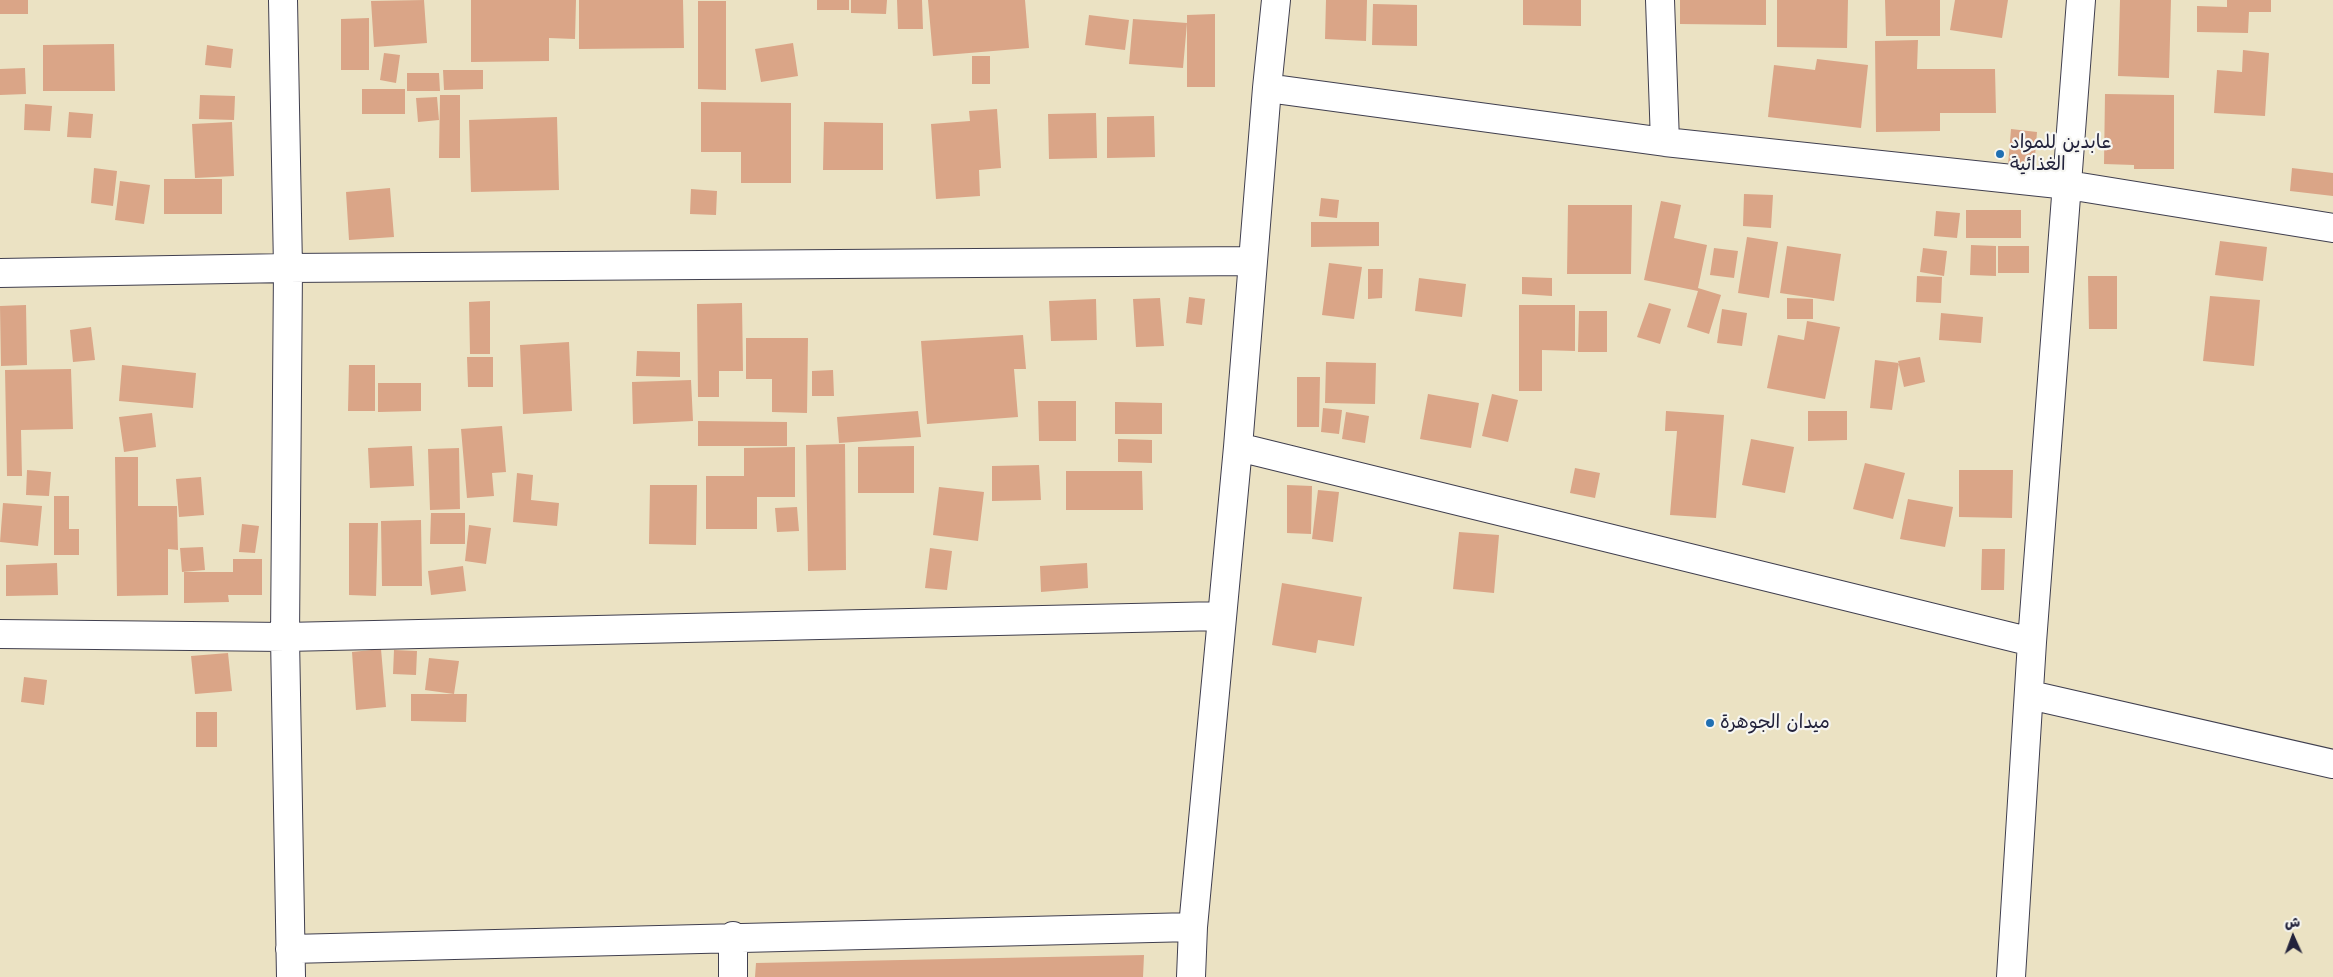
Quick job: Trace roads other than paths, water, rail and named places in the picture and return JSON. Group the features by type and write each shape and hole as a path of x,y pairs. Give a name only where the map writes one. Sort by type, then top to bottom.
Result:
{"street":[{"path":"283,0 288,268 285,637 291,977"},
{"path":"1191,977 1193,927 1238,447 1252,261 1276,0"},
{"path":"1660,0 1665,142"},
{"path":"2011,977 2032,642 2081,0"},
{"path":"1267,88 1665,142 2068,185 2333,228"},
{"path":"0,273 288,268 1252,261"},
{"path":"1238,447 2032,642"},
{"path":"0,634 285,637 1221,616"},
{"path":"2030,695 2333,764"},
{"path":"290,949 733,936 1193,927"},
{"path":"733,936 733,977"}],"place":[{"name":"عابدين للمواد الغذائية","path":"2000,154"},
{"name":"ميدان الجوهرة","path":"1710,723"}]}
